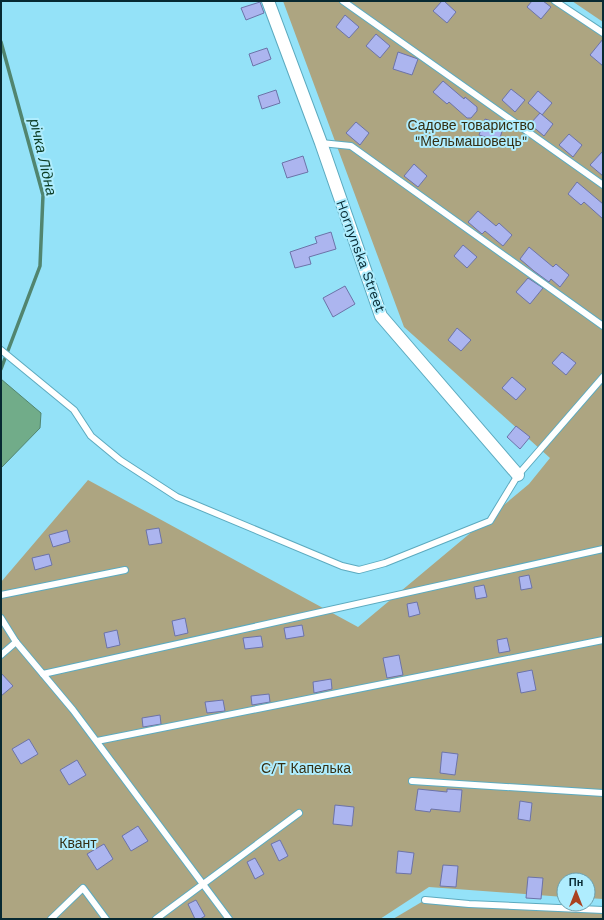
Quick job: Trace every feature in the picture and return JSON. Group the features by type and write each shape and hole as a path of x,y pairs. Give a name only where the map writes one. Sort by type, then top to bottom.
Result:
{"street":[{"name":"Hornynska Street","path":"268,1 321,143 381,316 518,475"}],"lane":[{"path":"343,1 603,185"},
{"path":"555,1 603,33"},
{"path":"321,143 351,146 603,326"},
{"path":"1,350 74,410 90,436 120,460 177,497 342,566 359,570 385,563 490,521 518,475 603,376"},
{"path":"43,674 603,549"},
{"path":"1,595 125,570"},
{"path":"1,618 16,642 74,710 229,919"},
{"path":"97,741 603,640"},
{"path":"1,655 16,642"},
{"path":"412,781 603,793"},
{"path":"156,919 298,813"},
{"path":"51,919 83,888 106,919"},
{"path":"425,900 468,904 603,910"}],"green space":[{"path":"283,1 554,1 603,35 603,899 596,899 596,872 556,872 556,896 429,887 380,919 1,919 1,582 88,480 358,627 529,484 550,458 404,327"},
{"path":"572,1 603,1 603,22"},
{"path":"425,900 556,908 556,912 603,911 603,919 393,919"}],"shaded area":[{"path":"1,379 41,413 40,428 1,468"}],"building":[{"path":"442,1 444,1 456,12 447,23 433,11"},
{"path":"532,1 543,1 551,7 541,19 527,7"},
{"path":"260,2 264,13 246,20 241,8"},
{"path":"345,15 359,27 349,38 336,27"},
{"path":"376,34 390,46 380,58 366,46"},
{"path":"603,39 603,66 590,55"},
{"path":"267,48 271,59 253,66 249,54"},
{"path":"398,52 418,59 412,75 393,69"},
{"path":"443,81 464,99 465,97 477,107 477,111 471,118 467,118 449,102 447,104 433,92"},
{"path":"511,89 525,100 515,112 502,100"},
{"path":"276,90 280,103 262,109 258,96"},
{"path":"538,91 552,103 542,115 528,103"},
{"path":"540,113 553,124 544,136 530,124"},
{"path":"485,119 504,125 499,141 479,135"},
{"path":"356,122 369,133 360,145 346,133"},
{"path":"569,134 582,145 573,157 559,145"},
{"path":"603,151 603,176 590,165"},
{"path":"303,156 308,172 287,178 282,163"},
{"path":"414,164 427,176 418,187 404,176"},
{"path":"577,182 603,204 603,219 584,202 581,205 568,194"},
{"path":"478,211 496,226 499,223 512,235 503,246 485,231 482,234 468,222"},
{"path":"331,232 336,249 309,257 311,264 295,268 290,252 317,243 315,237"},
{"path":"463,245 477,257 467,268 454,256"},
{"path":"529,247 553,267 556,264 569,275 560,287 551,279 549,282 520,259"},
{"path":"528,278 543,288 530,304 516,292"},
{"path":"345,286 355,304 333,317 323,298"},
{"path":"457,328 471,340 461,351 448,340"},
{"path":"562,352 576,363 566,375 552,363"},
{"path":"512,377 526,389 516,400 502,388"},
{"path":"516,426 530,437 520,449 507,437"},
{"path":"159,528 162,543 149,545 146,530"},
{"path":"67,530 70,542 53,547 49,535"},
{"path":"49,554 52,565 35,570 32,558"},
{"path":"529,575 532,588 521,590 519,577"},
{"path":"484,585 487,597 476,599 474,587"},
{"path":"417,602 420,614 409,617 407,604"},
{"path":"185,618 188,633 175,636 172,621"},
{"path":"302,625 304,636 286,639 284,628"},
{"path":"117,630 120,645 107,648 104,633"},
{"path":"261,636 263,647 245,649 243,638"},
{"path":"507,638 510,651 499,653 497,640"},
{"path":"399,655 403,675 387,678 383,658"},
{"path":"532,670 536,690 521,693 517,673"},
{"path":"1,673 13,686 1,696"},
{"path":"331,679 332,689 314,693 313,682"},
{"path":"269,694 270,702 252,705 251,696"},
{"path":"223,700 225,711 207,713 205,702"},
{"path":"160,715 161,724 143,727 142,718"},
{"path":"29,739 38,754 21,764 12,749"},
{"path":"442,752 458,754 455,775 440,773"},
{"path":"77,760 86,775 69,785 60,770"},
{"path":"418,789 447,792 447,789 462,790 460,812 431,809 430,812 415,810"},
{"path":"520,801 532,803 530,821 518,819"},
{"path":"335,805 354,807 352,826 333,824"},
{"path":"138,826 148,841 131,851 122,836"},
{"path":"280,840 288,856 279,861 271,844"},
{"path":"104,844 113,859 97,870 87,854"},
{"path":"398,851 414,853 411,874 396,873"},
{"path":"255,858 264,874 255,879 247,862"},
{"path":"443,865 458,866 456,887 440,886"},
{"path":"528,877 543,878 541,899 526,898"},
{"path":"196,900 205,916 200,919 195,919 188,904"}],"waterway":[{"name":"річка Лідна","path":"1,42 43,195 40,266 1,369"}],"park label":[{"name":"Садове товариство \"Мельмашовець\"","path":"471,134"},
{"name":"С/Т Капелька","path":"306,768"},
{"name":"Квант","path":"78,843"}]}
